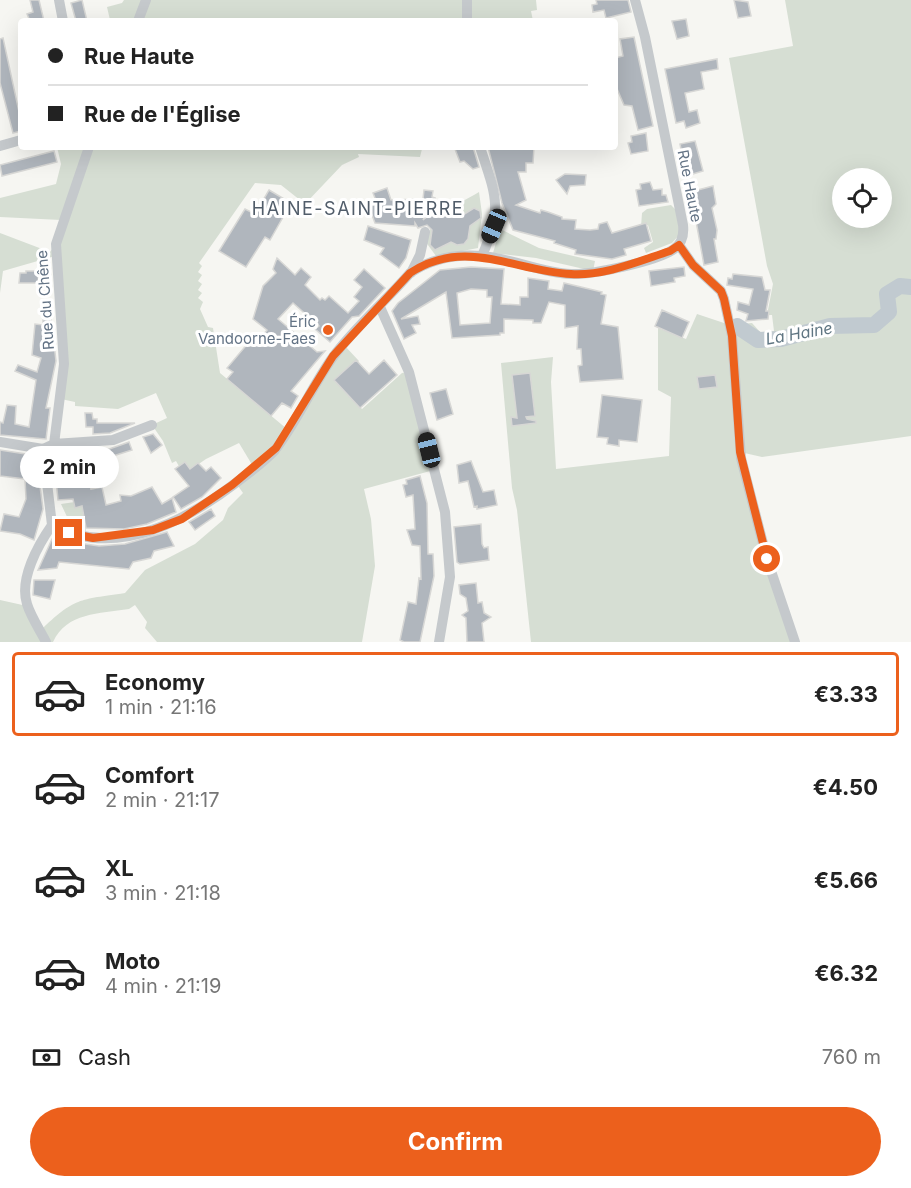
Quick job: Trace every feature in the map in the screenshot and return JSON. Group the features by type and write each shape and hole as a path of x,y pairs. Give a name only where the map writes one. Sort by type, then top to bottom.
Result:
{"street":[{"path":"59,0 62,18"},
{"path":"139,18 146,0"},
{"path":"467,0 467,18"},
{"name":"Rue Haute","path":"635,0 645,37 683,225 683,238 679,245"},
{"path":"0,146 18,141"},
{"name":"Rue du Chêne","path":"54,444 64,364 56,244 88,150"},
{"path":"481,150 495,192 496,209 494,226 482,256"},
{"path":"52,525 80,536 114,537 153,530 182,519 208,503 276,448 333,356 410,273 420,255 425,232"},
{"path":"410,273 433,261 482,256 569,274 584,274 670,251 679,245 693,265 721,291 724,299 732,336 741,458 767,559 795,642"},
{"path":"380,307 409,372 445,512 450,577 439,642"},
{"path":"0,442 43,449 54,444 114,440 152,425"},
{"path":"43,449 52,525 39,547 25,590 27,606 46,642"}],"shaded area":[{"path":"124,0 536,0 537,10 531,11 532,18 110,18 107,7 122,3"},
{"path":"785,0 911,0 911,436 762,457 740,452 795,642 531,642 517,510 512,488 501,363 553,357 551,382 556,469 669,456 671,397 658,390 658,328 686,339 697,314 730,325 752,323 761,333 774,331 772,315 767,315 773,284 767,266 729,58 793,46"},
{"path":"58,150 422,150 420,157 358,154 359,157 342,165 305,204 281,185 255,183 199,263 202,266 198,272 202,275 198,281 202,284 198,290 202,293 198,298 203,302 200,309 208,327 213,328 220,373 287,429 344,345 359,361 337,381 362,409 402,373 409,372 434,470 364,489 371,519 375,566 362,642 157,642 145,628 147,622 135,605 129,609 85,616 75,620 59,632 53,642 0,642 0,600 27,606 40,631 78,602 125,593 145,570 195,544 223,520 228,508 243,493 236,483 254,468 239,443 206,459 190,470 180,468 176,461 172,463 163,441 152,425 167,418 156,393 118,409 75,406 75,402 61,399 55,256 3,271 0,293 0,233 50,252 56,244 61,220 0,217 0,198 56,184 61,164"},
{"path":"479,192 482,214 478,248 436,256 425,241 434,224 447,211"},
{"path":"671,205 676,210 680,234 672,243 646,253 644,248 653,242 648,225 641,227 642,213 647,209"},
{"path":"500,229 539,248 595,261 593,271 536,258 493,253"},
{"path":"82,501 86,532 69,521 61,504"}],"building":[{"path":"30,0 39,0 43,18 29,18 27,14 33,12"},
{"path":"82,0 86,18 75,18 71,3"},
{"path":"596,0 628,0 631,12 606,18 604,10 593,12 592,5 597,4"},
{"path":"734,0 748,2 751,16 738,18"},
{"path":"686,19 689,36 677,39 672,21"},
{"path":"634,37 653,126 638,130 632,106 624,105 618,91 618,57 623,56 620,39"},
{"path":"3,38 18,107 18,132 13,133 0,83 0,39"},
{"path":"717,59 718,69 701,72 704,89 685,93 689,112 697,110 700,123 686,128 684,121 676,123 665,69"},
{"path":"646,133 648,151 631,154 628,143 632,142 631,136"},
{"path":"695,141 703,171 686,176 680,144"},
{"path":"455,150 474,150 479,167 473,169 464,161 460,162"},
{"path":"489,150 534,150 533,163 526,163 526,172 518,172 526,200 516,205 540,213 541,210 548,212 562,219 576,220 575,229 598,229 599,224 607,222 612,233 646,223 651,241 624,249 626,255 612,259 575,254 576,250 554,243 555,241 513,230 502,203"},
{"path":"54,151 57,162 2,176 0,165"},
{"path":"565,174 586,175 585,185 570,186 567,194 556,180"},
{"path":"650,182 653,190 662,189 662,195 666,195 668,202 639,206 636,190 641,189 640,184"},
{"path":"713,186 716,204 712,208 717,230 716,239 714,239 718,262 704,265 696,221 701,220 696,198 691,199 690,192"},
{"path":"387,188 391,200 423,199 424,190 433,191 432,197 435,198 423,220 433,212 452,212 463,215 474,208 480,211 481,218 470,226 468,239 464,244 457,245 451,242 435,250 430,245 432,230 427,225 418,228 415,223 415,226 375,223 369,207 377,203 373,193"},
{"path":"269,190 291,203 270,240 265,237 246,267 219,251 245,209 255,214"},
{"path":"368,226 411,240 406,258 399,268 380,254 384,248 364,240"},
{"path":"277,258 295,275 301,268 311,277 305,285 320,300 322,298 325,300 329,296 348,313 359,301 354,297 362,287 354,280 364,269 385,288 359,316 352,317 330,342 315,329 319,326 293,303 278,319 317,352 325,351 291,391 298,396 291,408 282,403 271,416 227,379 233,372 227,368 249,342 254,346 267,330 253,319 263,286 276,273 273,269"},
{"path":"471,267 504,269 501,304 520,305 520,297 528,297 528,278 549,281 548,289 562,291 564,283 602,292 601,294 606,295 601,324 618,327 623,379 580,382 578,366 582,365 581,349 577,349 578,326 565,328 565,305 549,302 541,323 533,323 533,320 504,319 504,333 500,335 452,338 446,292 401,319 418,316 420,324 412,325 416,333 404,339 392,311 398,303 440,270","holes":["471,289 487,290 487,297 492,297 490,323 460,325 457,293"]},
{"path":"684,267 685,276 674,278 675,282 651,286 649,271"},
{"path":"26,271 39,271 38,283 19,283 20,273 26,273"},
{"path":"733,274 762,277 765,290 770,290 766,311 769,311 768,319 746,321 748,314 737,310 738,302 749,305 753,289 727,285 728,278 732,279"},
{"path":"662,310 689,322 682,338 655,326"},
{"path":"51,319 56,361 46,408 50,408 46,439 0,435 0,422 3,423 7,405 16,406 15,424 29,427 36,380 15,371 18,365 37,372 41,358 32,355 35,324 43,325 43,320"},
{"path":"356,360 369,374 384,360 397,375 360,408 334,380"},
{"path":"530,373 535,416 526,417 536,423 512,426 511,417 517,418 512,375"},
{"path":"715,375 717,387 699,389 697,377"},
{"path":"446,389 453,414 437,420 430,393"},
{"path":"602,395 642,400 637,442 619,440 619,446 607,444 608,438 597,437"},
{"path":"85,413 92,413 97,423 135,423 110,433 93,434 93,427 86,427"},
{"path":"153,434 162,445 151,453 143,437"},
{"path":"129,442 132,450 97,461 97,459 77,462 77,457 54,460 56,451 100,448 101,452"},
{"path":"0,450 32,455 37,464 43,509 34,540 20,534 0,531 4,514 19,517 26,499 25,479 0,476"},
{"path":"471,461 483,492 494,490 497,505 477,509 477,506 474,507 468,481 459,483 457,465"},
{"path":"185,462 190,469 198,463 206,471 211,467 221,478 202,497 181,509 173,497 189,486 175,469"},
{"path":"420,476 427,503 428,554 433,554 434,576 420,642 404,642 400,640 408,602 416,604 419,578 421,579 420,546 412,545 407,530 415,529 413,495 406,497 403,485 407,484 406,480"},
{"path":"79,478 79,482 90,481 91,489 102,487 106,505 121,501 120,495 131,496 152,487 162,504 172,498 176,512 147,524 124,529 86,528 82,506 75,508 73,499 58,500 56,479"},
{"path":"211,509 215,516 195,530 189,522"},
{"path":"481,524 482,544 484,548 488,547 489,560 460,564 457,562 454,527"},
{"path":"167,532 174,546 154,551 151,558 133,562 129,569 59,562 57,568 38,570 52,539 99,546 125,544"},
{"path":"34,580 55,580 50,599 33,595"},
{"path":"476,583 478,603 482,602 484,613 491,617 482,623 484,642 467,642 466,618 462,615 468,611 466,598 460,594 459,585"}],"waterway":[{"name":"La Haine","path":"737,326 758,340 781,339 830,326 874,325 889,312 887,294 900,286 911,287"}],"place":[{"name":"Éric Vandoorne-Faes","path":"328,330"}],"district":[{"name":"HAINE-SAINT-PIERRE","path":"358,208"}],"route":[{"path":"69,533 93,538 153,530 182,519 232,485 276,448 333,356 410,273 422,266 445,259 482,256 569,274 591,274 670,251 679,245 698,271 721,291 724,299 732,336 740,452 767,559"}]}
